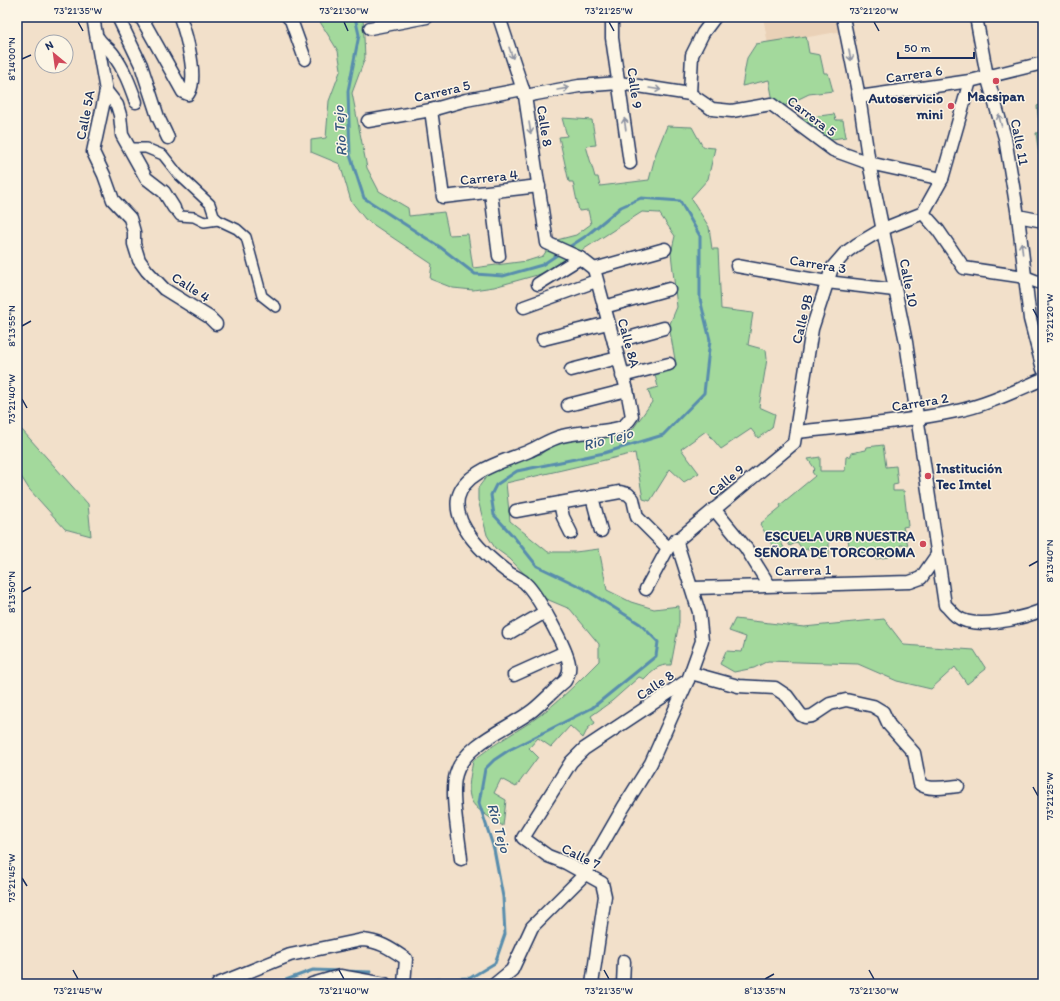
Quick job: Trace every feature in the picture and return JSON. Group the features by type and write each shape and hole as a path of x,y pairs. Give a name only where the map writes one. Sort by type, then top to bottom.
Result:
{"street":[{"name":"Calle 5A","path":"93,17 102,60 106,91 93,152"},
{"path":"118,17 141,65 158,117 168,138"},
{"path":"141,17 183,92 188,94 191,89 190,58 188,41 180,17"},
{"path":"288,17 291,20 305,59"},
{"path":"370,28 427,17"},
{"name":"Calle 8","path":"499,17 524,93 550,244 577,257"},
{"name":"Calle 9","path":"612,17 612,38 630,163"},
{"path":"690,94 692,55 703,33 715,17"},
{"name":"Calle 10","path":"843,17 859,97 869,163 883,229 918,418 937,556"},
{"name":"Calle 11","path":"976,17 987,76 1005,138 1018,216 1030,319 1042,360"},
{"path":"97,38 103,46 112,52 129,82 136,102"},
{"name":"Carrera 6","path":"859,97 970,81 1043,63"},
{"path":"970,81 942,179 923,213 938,230 964,268 1025,277 1043,284"},
{"name":"Carrera 5","path":"368,121 431,110 466,100 580,86 619,83 690,94 712,109 732,111 771,104 833,150 869,163 942,179"},
{"path":"106,91 117,105 120,115 122,135 146,178 164,192 180,216 194,216 204,222 218,220"},
{"name":"Carrera 4","path":"431,110 443,197 491,193 539,186"},
{"path":"129,148 146,148 163,155 178,174 210,204 214,216 218,220 237,229 246,237 262,296 276,307"},
{"name":"Calle 4","path":"93,152 104,175 113,200 130,218 134,232 134,244 139,260 164,289 209,317 216,324"},
{"path":"491,193 499,256"},
{"name":"Calle 9B","path":"796,438 812,329 832,268 845,253 883,229 923,213"},
{"path":"1018,216 1043,221"},
{"path":"538,284 577,257 594,268 665,249"},
{"name":"Carrera 3","path":"737,266 827,282 894,290"},
{"name":"Calle 8A","path":"545,612 526,583 506,572 481,550 459,516 458,498 465,483 493,465 562,436 581,432 619,428 627,424 632,416 627,390 596,281 594,268"},
{"path":"524,307 596,281"},
{"path":"604,307 669,289"},
{"path":"543,339 608,323"},
{"path":"614,342 664,328"},
{"path":"571,370 618,358"},
{"path":"622,376 669,364"},
{"name":"Carrera 2","path":"796,438 958,411 993,401 1043,379"},
{"path":"568,405 627,390"},
{"name":"Calle 9","path":"672,544 796,438"},
{"path":"516,510 620,492 628,494 633,498 637,517 672,544 693,588 699,612 702,641 690,677 738,686 775,688 787,696 801,715 805,716 812,716 830,704 846,700 873,706 883,712 889,725 914,753 920,784 924,787 937,788 958,786"},
{"path":"592,497 601,531"},
{"path":"560,503 563,517 571,533"},
{"path":"714,509 746,548 769,585"},
{"path":"646,589 672,544"},
{"path":"937,556 946,605 956,617 974,623 1010,620 1028,616 1043,610"},
{"name":"Carrera 1","path":"693,588 910,582 921,578 937,556"},
{"path":"461,859 454,788 456,773 468,755 482,742 532,710 565,681 569,675 569,663 565,652 545,612 509,633"},
{"path":"514,675 565,652"},
{"name":"Calle 8","path":"523,838 571,762 584,749 690,677"},
{"name":"Calle 8","path":"495,984 512,970 532,927 585,874 651,763 690,677"},
{"name":"Calle 7","path":"523,838 548,856 566,863 602,883 605,896 592,984"},
{"path":"218,984 290,955 362,940 373,940 385,945 406,959 404,984"},
{"path":"623,984 624,961"},
{"path":"312,984 340,976 385,984"}],"shaded area":[{"path":"763,17 840,17 843,31 768,44"}],"green space":[{"path":"317,17 363,17 365,58 352,93 367,168 379,191 408,208 409,216 444,212 449,235 468,234 473,268 527,261 543,256 553,241 576,235 591,224 588,210 579,211 573,182 569,182 559,137 567,136 562,118 592,120 596,145 586,146 595,177 598,177 600,186 649,180 656,153 667,126 692,127 703,147 715,148 708,179 691,198 709,227 712,249 718,249 721,309 753,313 748,345 766,350 767,359 759,407 775,414 772,428 758,438 751,429 721,449 706,431 681,449 699,473 684,482 670,469 650,501 643,499 635,453 506,483 510,521 548,552 575,552 599,549 607,590 631,602 654,609 679,606 679,623 671,665 659,667 644,679 639,677 612,701 591,716 595,723 588,728 583,738 570,726 551,747 538,738 529,748 538,757 516,787 501,779 494,793 506,800 503,826 482,812 472,801 469,794 469,786 473,761 494,745 532,721 567,692 599,661 599,644 570,609 544,598 533,583 510,559 495,548 487,535 478,500 478,488 487,476 516,460 541,454 555,442 574,436 620,435 632,430 652,402 648,390 658,387 654,371 676,365 669,326 677,307 671,253 675,236 659,213 642,212 548,272 494,287 473,290 453,288 430,279 432,264 365,219 351,201 340,164 311,152 311,140 326,138 329,101 341,69 338,51"},
{"path":"806,36 809,53 820,55 824,73 828,73 833,91 809,94 782,107 773,101 769,80 742,86 747,58 756,44"},
{"path":"1043,104 1043,154 1039,155 1036,133 1040,132 1037,106"},
{"path":"834,114 836,120 843,120 846,137 825,140 797,119"},
{"path":"22,430 88,504 91,536 65,529 29,489 17,470 17,434"},
{"path":"883,445 886,467 896,466 898,484 893,485 893,491 904,491 908,526 903,527 908,545 900,545 899,550 888,552 888,557 875,559 874,552 850,553 847,532 829,533 829,557 819,558 816,547 803,550 797,542 790,546 785,539 781,542 784,548 776,552 760,524 815,476 812,472 815,469 808,459 820,457 820,471 845,471 846,457 851,456 851,453 866,450 867,447"},
{"path":"735,619 804,627 884,619 904,645 974,650 986,669 967,684 955,667 931,689 897,681 858,664 768,661 754,668 734,672 720,664 726,651 742,652 746,637 729,631"}],"waterway":[{"name":"Rio Tejo","path":"355,17 359,35 348,91 350,155 364,198 440,247 475,274 503,276 542,265 560,253"},
{"name":"Rio Tejo","path":"424,980 470,978 495,963 505,934 503,897 494,849 479,803 485,769 494,760 509,750 592,708 656,656 658,642 640,624 583,588 537,566 494,515 491,495 496,485 517,471 604,453 663,435 704,393 710,340 700,299 700,236 680,201 641,198 621,207 586,236 566,249"},
{"path":"275,984 313,970 371,972"}],"place":[{"name":"Macsipan","path":"996,81"},
{"name":"Autoservicio mini","path":"951,106"},
{"name":"Institución Tec Imtel","path":"928,476"},
{"name":"ESCUELA URB NUESTRA SEÑORA DE TORCOROMA","path":"923,544"}]}
